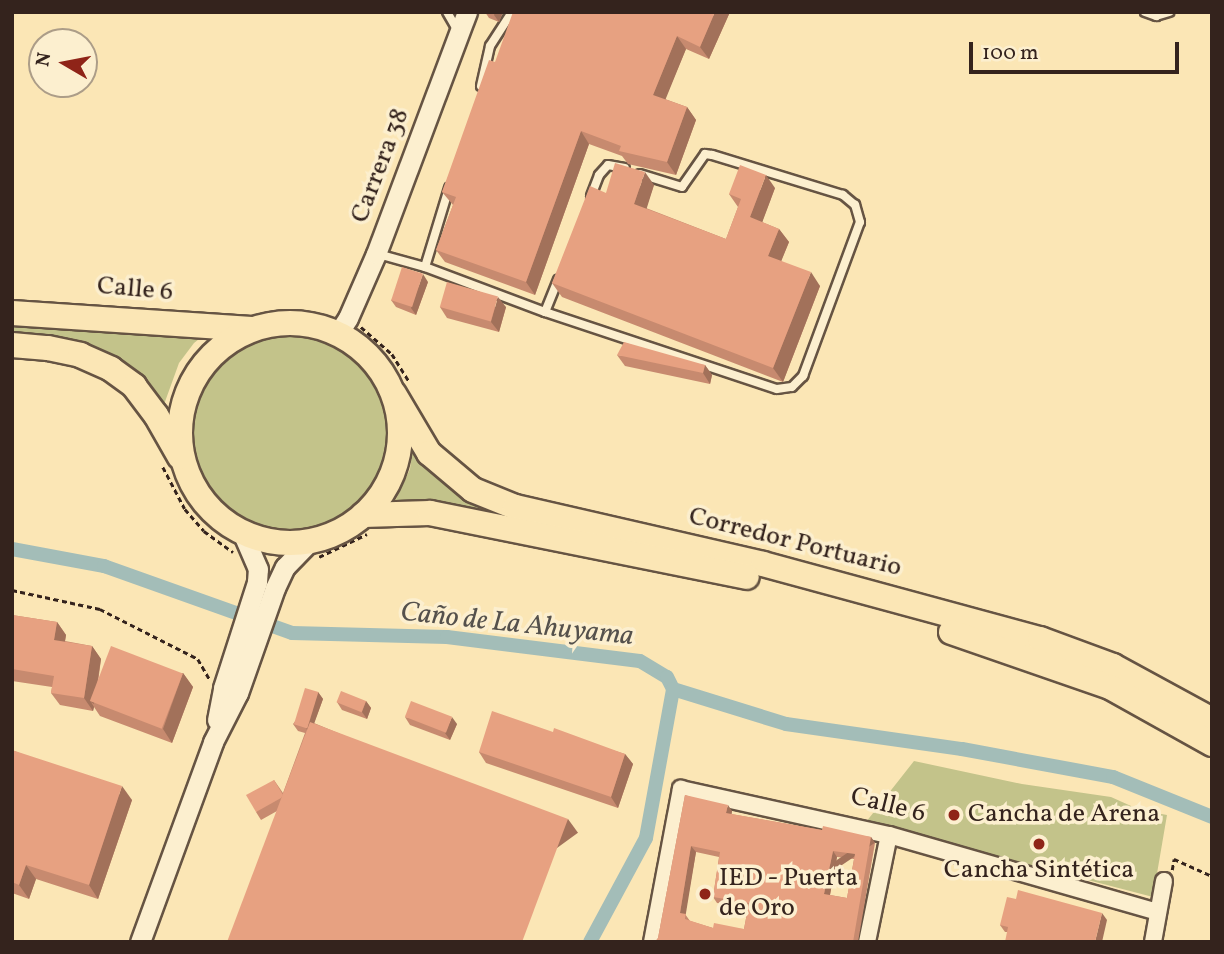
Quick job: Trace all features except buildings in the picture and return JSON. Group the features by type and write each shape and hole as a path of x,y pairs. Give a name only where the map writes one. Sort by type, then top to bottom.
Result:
{"main road":[{"name":"Calle 6","path":"12,313 252,329"},
{"path":"12,345 48,348 80,355 111,369 134,386 156,415 199,495 218,517 242,532 309,551 347,527 369,523 392,473 399,447 399,421 394,394 369,356 337,335 303,323 277,323 252,329 230,340 211,356 196,375 186,398 181,422 181,446 186,470"},
{"name":"Corredor Portuario","path":"394,394 429,453 473,490 528,510 763,564 1040,639 1113,666 1212,720"},
{"name":"Corredor Portuario","path":"369,523 430,513 747,577 968,636 1035,659 1110,687 1212,744"}],"street":[{"name":"Carrera 38","path":"337,335 348,318 376,254 467,12"},
{"path":"242,532 258,569 263,598"},
{"path":"139,942 263,598 285,566 309,551"},
{"name":"Calle 6","path":"652,942 681,789 888,835 1158,912"},
{"path":"867,942 888,835"},
{"path":"1153,942 1164,881"}],"lane":[{"path":"447,12 460,35"},
{"path":"479,93 490,46 512,12"},
{"path":"1145,12 1156,16 1168,12"},
{"path":"376,254 425,267 545,312 778,389 792,387 803,376 860,222 855,205 843,195 705,154 682,187 608,165 599,175 588,202"},
{"path":"425,267 454,173"},
{"path":"545,312 559,276"}],"path":[{"path":"158,458 185,509 204,531 237,557"},
{"path":"309,551 336,551 369,523"},
{"path":"12,590 100,609 198,659"}],"green space":[{"path":"12,323 209,331 194,343 179,363 162,410 140,380 12,338"},
{"path":"290,334 328,341 345,350 359,363 372,377 381,394 388,432 381,470 372,487 359,501 345,514 328,523 290,530 252,523 235,514 221,501 208,487 199,470 192,432 199,394 208,377 221,363 235,350 252,341"},
{"path":"413,444 501,509 500,516 392,508 410,469"},
{"path":"914,761 1022,784 1111,797 1140,810 1167,815 1153,897 866,822"}],"waterway":[{"name":"Caño de La Ahuyama","path":"12,549 104,566 292,633 447,637 640,661 667,677 673,689 786,724 962,749 1113,777 1212,817"},
{"path":"590,942 646,838 673,689"}],"place":[{"name":"Cancha de Arena","path":"954,815"},
{"name":"Cancha Sintética","path":"1039,844"},
{"name":"IED - Puerta de Oro","path":"705,894"}]}
